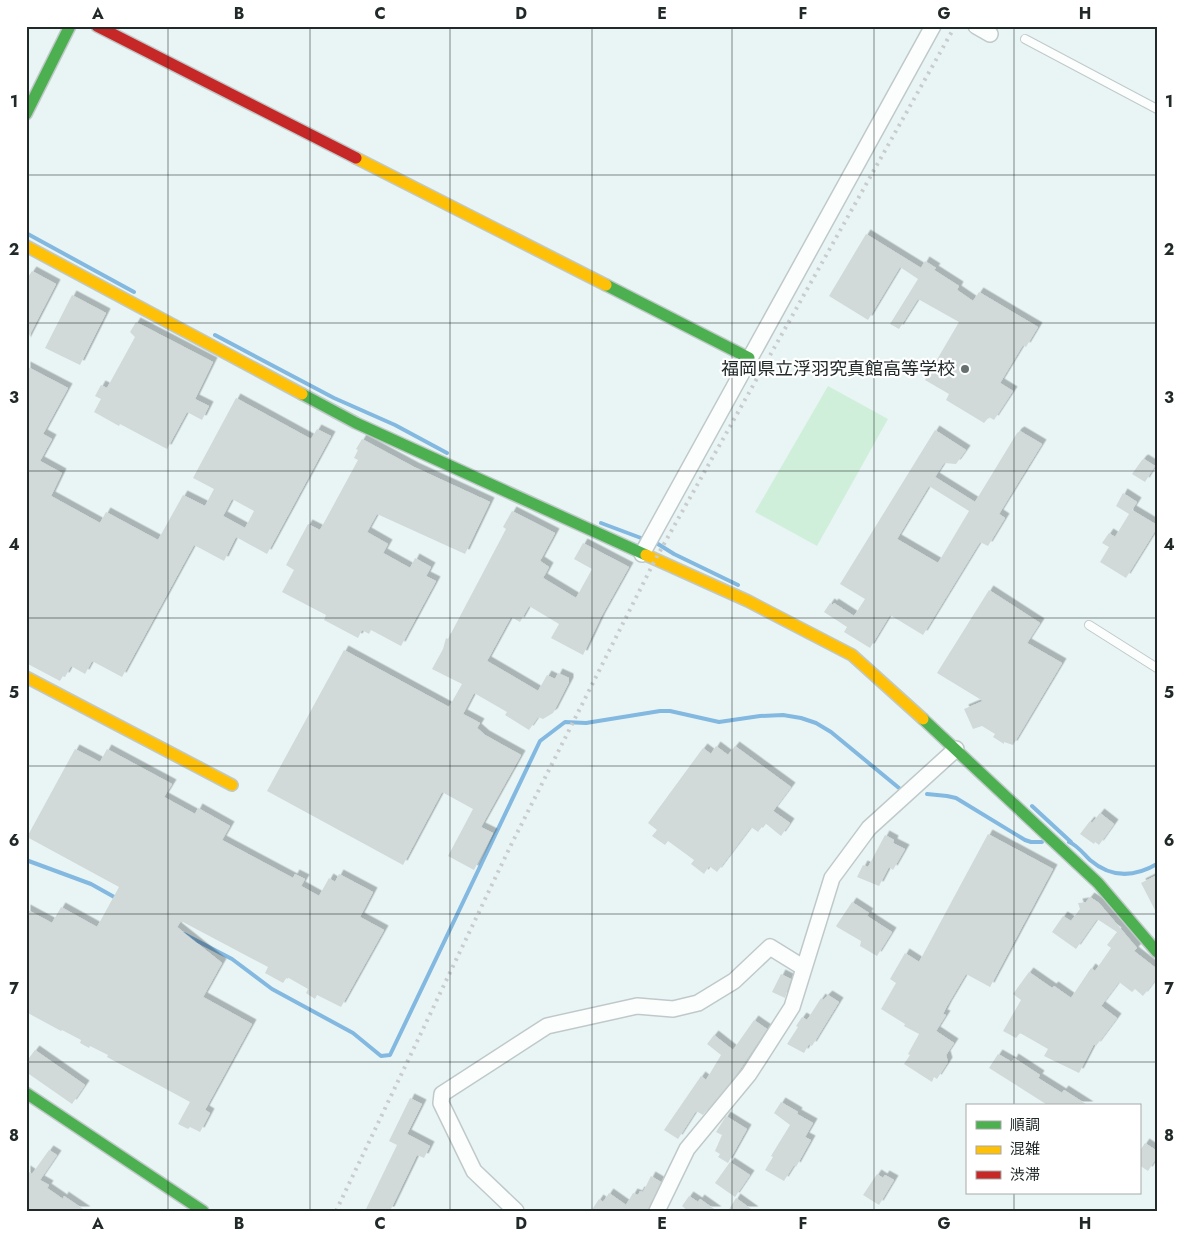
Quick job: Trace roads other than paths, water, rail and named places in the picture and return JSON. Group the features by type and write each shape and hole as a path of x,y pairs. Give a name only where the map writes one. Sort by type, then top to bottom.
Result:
{"street":[{"path":"26,114 70,26"},
{"path":"97,26 749,358"},
{"path":"642,554 933,26"},
{"path":"976,26 990,34"},
{"path":"26,246 356,423 748,601 852,655 956,749 1098,883 1157,952"},
{"path":"26,677 232,784"},
{"path":"657,1211 687,1149 749,1074 792,1007 832,878 869,828 956,749"},
{"path":"516,1211 474,1171 441,1103 442,1094 547,1026 637,1006 673,1009 698,1003 734,981 770,947 804,968"},
{"path":"26,1093 203,1211"}],"lane":[{"path":"1025,39 1157,109"},
{"path":"1089,625 1157,668"}],"waterway":[{"path":"26,233 134,292"},
{"path":"215,335 334,398 395,425 447,453"},
{"path":"601,523 641,538"},
{"path":"658,544 674,554 738,585"},
{"path":"184,934 232,959 272,989 353,1033 381,1056 390,1055 540,741 565,722 586,723 660,711 670,711 719,722 760,716 783,715 801,718 816,723 831,732 899,788"},
{"path":"927,794 956,798 1025,840 1042,842"},
{"path":"1032,806 1071,842"},
{"path":"1069,842 1078,847 1098,866 1114,873 1131,874 1157,864"},
{"path":"26,860 91,884 116,898"}],"railway":[{"path":"336,1211 510,847 655,560 955,26"}],"place":[{"name":"福岡県立浮羽究真館高等学校","path":"965,369"}]}
